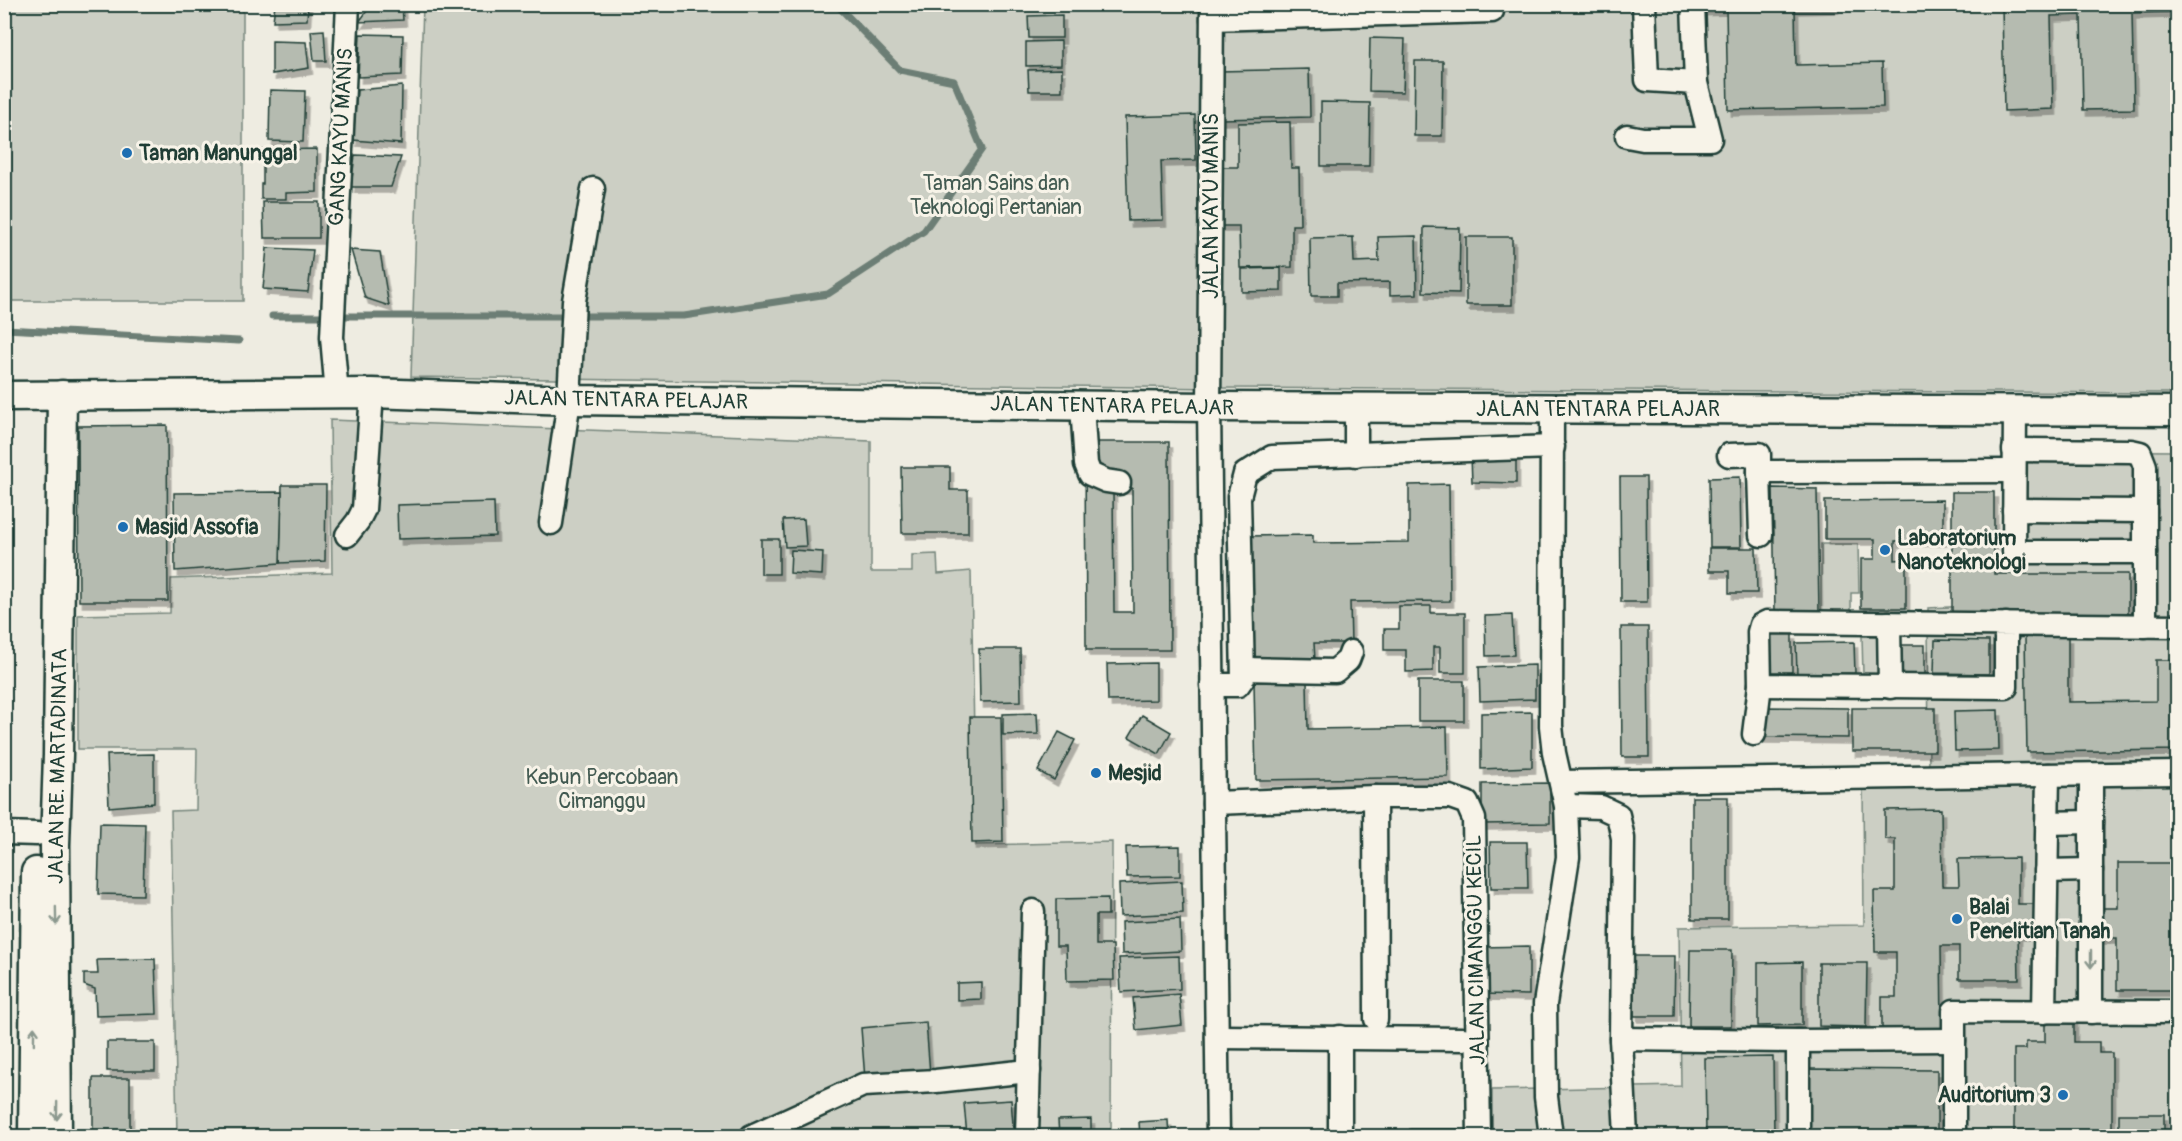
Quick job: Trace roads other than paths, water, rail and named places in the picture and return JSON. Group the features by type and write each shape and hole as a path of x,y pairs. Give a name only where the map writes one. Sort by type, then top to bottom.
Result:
{"main road":[{"name":"JALAN TENTARA PELAJAR","path":"4,396 372,393 569,400 1082,406 2178,411"},
{"name":"JALAN RE. MARTADINATA","path":"54,396 51,606 57,1137"},
{"name":"JALAN RE. MARTADINATA","path":"33,1137 37,834 51,606"}],"street":[{"name":"GANG KAYU MANIS","path":"337,394 332,337 348,4"},
{"path":"1644,4 1647,80 1696,83"},
{"path":"1627,136 1643,139 1710,139 1696,83 1693,4"},
{"path":"1212,12 1394,9 1492,11"},
{"name":"JALAN KAYU MANIS","path":"1209,407 1212,12"},
{"path":"551,523 569,400 574,301 593,189"},
{"path":"347,535 358,521 365,502 372,393"},
{"path":"1082,406 1086,464 1090,474 1106,481 1119,483"},
{"path":"1356,406 1356,455"},
{"path":"1209,407 1218,1137"},
{"path":"1551,1137 1546,1097 1545,1004 1568,857 1566,806 1554,753 1551,726 1552,409"},
{"path":"2015,411 2014,552 2145,552"},
{"path":"1212,685 1238,685 1243,678 1239,496 1245,474 1272,457 1553,447"},
{"path":"1760,472 2014,461 2131,451 2140,453 2145,466 2145,626"},
{"path":"1729,455 1759,454 1761,535"},
{"path":"2014,510 2145,511"},
{"path":"1754,734 1760,685 1759,632 1761,625 1767,622 2178,626"},
{"path":"1889,623 1890,687"},
{"path":"1760,685 2006,687 2006,624"},
{"path":"1243,669 1335,671 1348,660 1351,652"},
{"path":"1561,782 2178,773"},
{"path":"2091,774 2091,1012"},
{"path":"2044,1012 2048,775"},
{"path":"1375,797 1376,1019"},
{"name":"JALAN CIMANGGU KECIL","path":"1214,803 1375,797 1450,798 1467,803 1474,819 1479,1137"},
{"path":"1566,806 1601,807 1618,815 1623,838 1621,1039 1626,1137"},
{"path":"2047,823 2091,822"},
{"path":"4,833 37,834"},
{"path":"2046,871 2091,870"},
{"path":"1027,1137 1033,911"},
{"path":"1954,1137 1954,1011 2178,1012"},
{"path":"1217,1037 1463,1039"},
{"path":"1340,1137 1341,1037"},
{"path":"1621,1039 1954,1040"},
{"path":"1798,1041 1798,1137"},
{"path":"752,1137 863,1085 936,1081 1029,1071"}],"waterway":[{"path":"272,316 684,316 828,294 924,231 982,149 954,81 900,70 836,4"},
{"path":"4,329 239,341"}],"place":[{"name":"Taman Manunggal","path":"127,153"},
{"name":"Masjid Assofia","path":"123,527"},
{"name":"Laboratorium Nanoteknologi","path":"1885,550"},
{"name":"Mesjid","path":"1096,773"},
{"name":"Balai Penelitian Tanah","path":"1957,919"},
{"name":"Auditorium 3","path":"2063,1095"}],"park label":[{"name":"Taman Sains dan Teknologi Pertanian","path":"996,195"},
{"name":"Kebun Percobaan Cimanggu","path":"602,789"}]}
